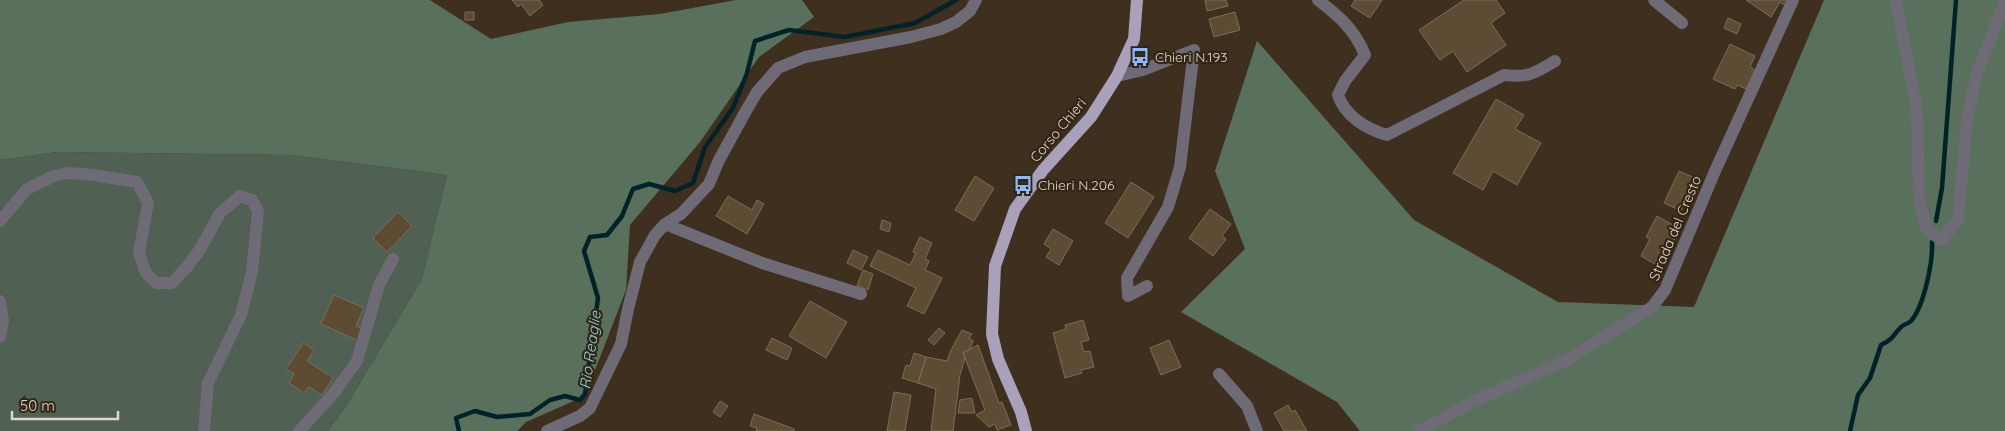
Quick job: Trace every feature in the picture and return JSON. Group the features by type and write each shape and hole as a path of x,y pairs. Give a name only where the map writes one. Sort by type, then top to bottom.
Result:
{"main road":[{"name":"Corso Chieri","path":"1026,431 1021,412 998,359 992,334 995,266 1015,209 1043,170 1091,118 1117,76 1134,39 1137,0"}],"street":[{"path":"547,431 580,416 590,408 621,344 640,262 655,235 665,224 681,214 709,184 719,160 757,92 778,68 805,57 912,37 940,29 956,22 970,11 976,0"},
{"path":"1318,0 1341,19 1359,40 1365,55 1345,81 1338,95 1341,104 1357,121 1372,131 1386,135 1504,75 1521,77 1534,73 1555,61"},
{"path":"1654,0 1682,23"},
{"name":"Strada del Cresto","path":"1420,431 1472,402 1567,360 1652,307 1665,290 1715,171 1793,0"},
{"path":"1896,0 1917,111 1919,198 1926,228 1941,240 1958,220 1967,119 1977,73 2005,1"},
{"path":"1117,76 1143,70 1194,50 1180,167 1168,207 1128,278 1128,296 1147,286"},
{"path":"0,221 27,188 54,176 68,173 137,182 148,203 139,253 146,273 156,283 172,283 199,251 220,213 240,196 252,200 258,212 252,272 241,315 208,383 204,431"},
{"path":"665,224 762,263 861,294"},
{"path":"299,431 334,393 357,361 379,286 393,260"},
{"path":"0,302 4,320 0,338"},
{"path":"1219,374 1247,406 1257,431"}],"green space":[{"path":"0,0 430,0 491,39 568,22 660,14 736,0 802,0 814,17 759,57 700,142 630,225 626,290 585,396 526,422 517,431 328,431 345,408 422,279 447,175 292,155 57,152 0,160"},
{"path":"1824,0 2005,0 2005,431 1360,431 1337,402 1181,312 1245,249 1215,171 1257,41 1414,220 1558,302 1694,307"},
{"path":"57,152 292,155 447,175 422,279 345,408 328,431 0,431 0,160"}],"building":[{"path":"512,0 539,0 543,5 530,16 521,4 518,7"},
{"path":"1205,0 1226,0 1228,6 1207,11"},
{"path":"1355,0 1382,0 1370,18 1351,6"},
{"path":"1464,0 1496,0 1505,13 1491,23 1506,45 1467,72 1453,51 1440,60 1419,30"},
{"path":"1746,0 1790,0 1786,6 1780,2 1771,17"},
{"path":"465,12 474,12 474,20 465,20"},
{"path":"1235,12 1240,30 1214,37 1209,19"},
{"path":"1728,18 1741,24 1737,34 1724,28"},
{"path":"1730,44 1755,56 1750,67 1755,70 1746,89 1737,85 1735,89 1713,79"},
{"path":"1496,99 1524,115 1515,129 1541,143 1517,185 1493,171 1483,190 1453,173"},
{"path":"1679,171 1695,178 1693,182 1700,185 1693,199 1688,196 1681,211 1664,203"},
{"path":"975,176 994,188 974,221 955,210"},
{"path":"1131,182 1154,197 1128,238 1105,223"},
{"path":"728,196 752,210 757,200 764,204 747,234 716,216"},
{"path":"1210,209 1231,224 1222,236 1226,239 1213,256 1189,238"},
{"path":"398,212 412,226 387,252 373,238"},
{"path":"1657,216 1680,229 1662,262 1657,259 1655,264 1641,256 1650,239 1646,237"},
{"path":"882,220 891,223 889,232 880,229"},
{"path":"1053,229 1073,241 1059,265 1046,257 1051,249 1044,244"},
{"path":"920,237 932,243 925,259 929,261 925,270 942,278 924,314 907,306 916,288 870,266 878,250 910,265 916,253 913,252"},
{"path":"853,250 868,257 861,270 847,263"},
{"path":"863,270 873,274 868,290 857,286"},
{"path":"334,295 364,308 356,326 364,329 359,341 321,324"},
{"path":"810,301 847,322 826,358 789,336"},
{"path":"1083,320 1089,340 1081,342 1084,352 1090,351 1094,367 1081,370 1082,373 1065,378 1053,333 1066,329 1065,325"},
{"path":"939,328 945,333 934,345 928,340"},
{"path":"962,330 972,334 969,338 973,341 970,349 963,353 965,358 960,375 953,431 931,431 936,389 918,383 926,357 947,361"},
{"path":"772,338 792,348 787,360 766,350"},
{"path":"1169,340 1181,367 1161,375 1150,348"},
{"path":"303,343 314,350 307,361 333,378 322,395 309,387 304,393 289,383 294,374 286,369"},
{"path":"978,345 999,403 1002,402 1011,425 997,430 995,424 989,427 976,415 985,410 963,353"},
{"path":"914,353 926,357 918,383 902,378 906,365 910,366"},
{"path":"894,392 911,395 905,431 887,431"},
{"path":"972,398 975,413 958,413 960,400"},
{"path":"720,401 728,406 720,417 713,412"},
{"path":"1288,405 1292,412 1295,410 1307,431 1284,431 1274,413"},
{"path":"754,414 794,429 794,431 756,431 757,428 750,426"}],"waterway":[{"name":"Rio Reaglie","path":"459,431 456,418 475,411 497,417 530,414 550,400 565,396 580,400 585,394 598,298 584,251 590,237 607,235 622,216 633,189 649,184 675,191 693,183 705,147 733,108 747,73 755,41 789,30 845,37 915,23 956,0"},
{"path":"1936,221 1942,188 1956,0"},
{"path":"1850,431 1858,395 1870,378 1881,345 1891,339 1902,326 1911,321 1920,305 1929,272 1932,242"}],"place":[{"name":"Chieri N.193","path":"1140,57"},
{"name":"Chieri N.206","path":"1023,185"}]}
